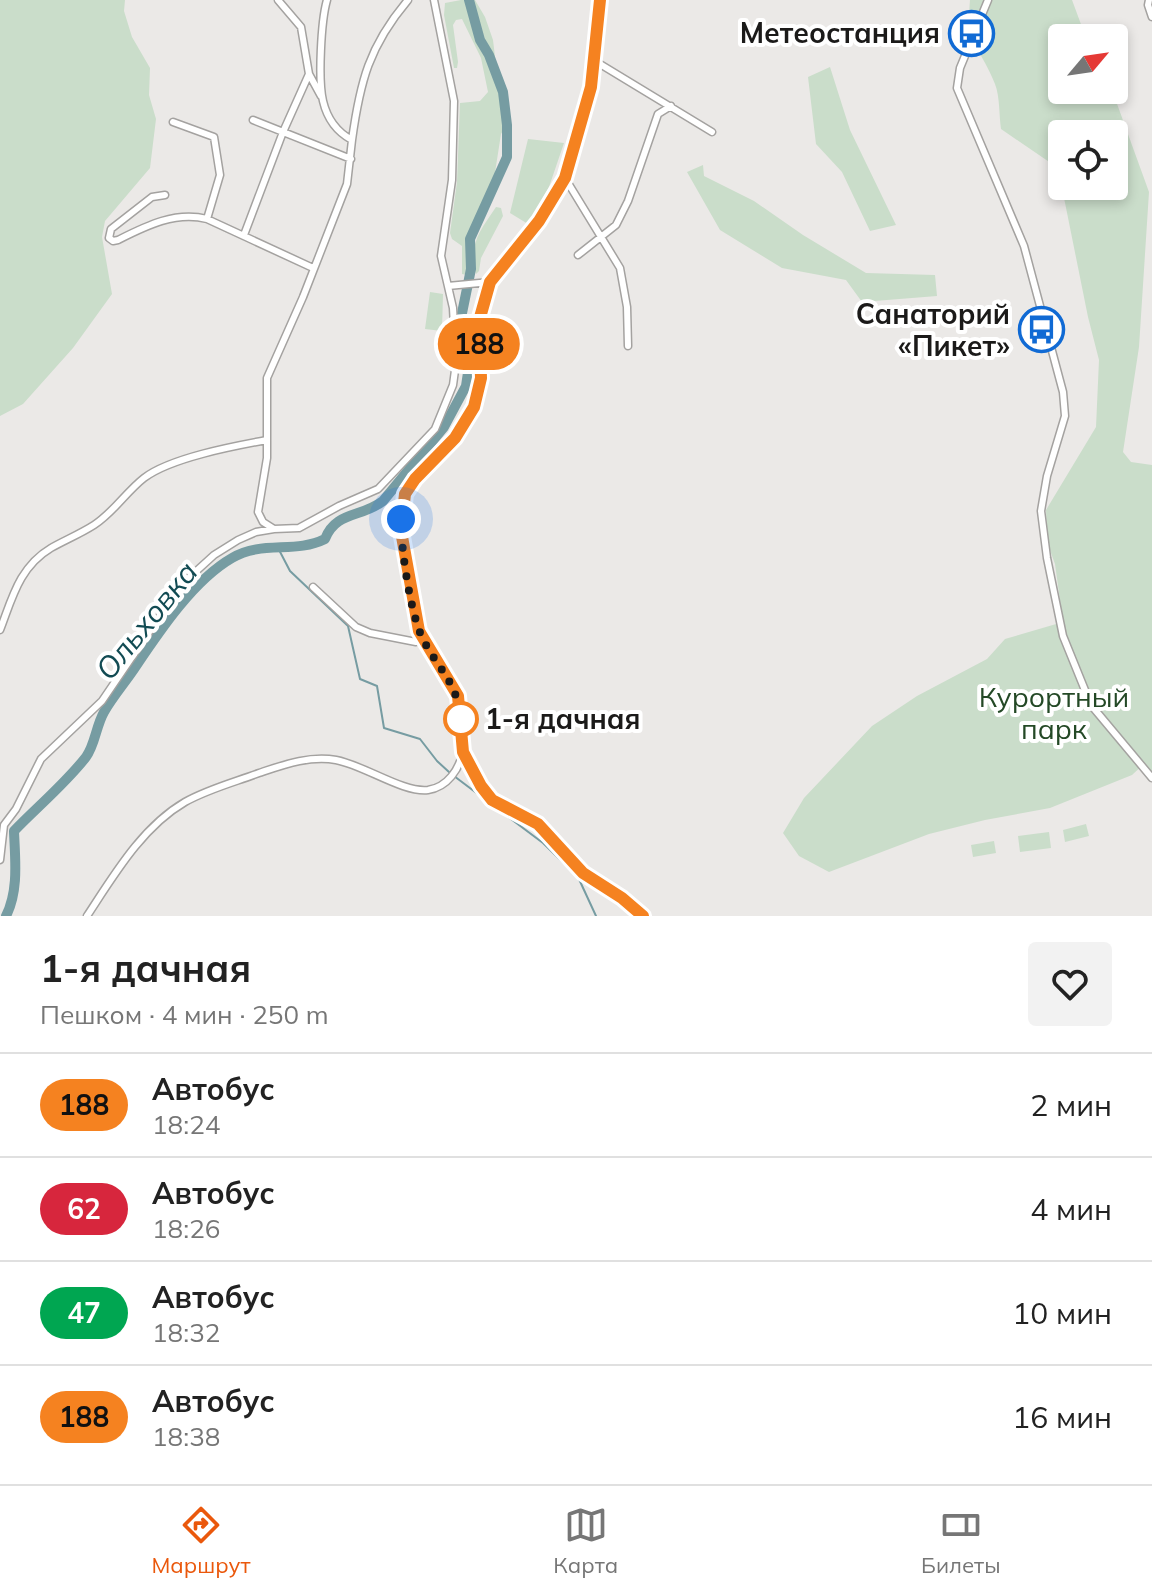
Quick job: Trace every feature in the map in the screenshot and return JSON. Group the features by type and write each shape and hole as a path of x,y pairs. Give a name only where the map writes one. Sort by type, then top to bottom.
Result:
{"street":[{"path":"278,0 301,27 309,74 340,133 352,140"},
{"path":"323,100 321,21 327,0"},
{"path":"274,529 263,522 258,512 267,458 267,378 347,184 358,100 375,47 408,0"},
{"path":"0,860 4,825 16,809 36,766 102,701 181,585 214,555 238,540 256,532 299,528 378,489 435,429 451,393 456,363 453,308 441,256 452,180 454,101 434,0"},
{"path":"87,916 144,836 174,809 199,795 281,766 312,759 348,763 410,788 429,790 457,771 463,752 458,696 424,640 416,620 402,546 403,502 415,479 455,438 474,407 481,378 479,321 490,282 539,221 565,178 585,113 595,61 600,0"},
{"path":"988,0 960,68 957,88 1024,246 1063,392 1065,416 1047,476 1041,511 1055,601 1068,651 1091,705 1152,778"},
{"path":"1149,0 1152,17"},
{"path":"595,61 712,132"},
{"path":"244,235 309,74"},
{"path":"578,255 616,225 628,201 658,114 671,106"},
{"path":"253,120 351,159"},
{"path":"173,122 214,137 220,175 207,219"},
{"path":"565,178 603,237 624,279 628,346"},
{"path":"165,195 152,197 111,229 109,238 118,240 151,223 181,216 207,219 313,268"},
{"path":"448,286 490,282"},
{"path":"0,630 18,581 36,559 114,510 144,478 216,449 267,440"},
{"path":"313,587 356,627 370,633 416,642 424,640"},
{"path":"463,752 492,800 538,824 583,873 643,916"}],"green space":[{"path":"0,0 125,0 124,11 132,37 150,68 149,95 156,119 150,168 105,221 102,237 112,294 73,348 23,404 0,416"},
{"path":"475,0 493,40 496,65 493,73 505,127 501,134 494,179 468,234 467,275 462,274 462,246 452,239 450,233 457,182 460,103 480,101 488,92 481,58 462,19 456,20 453,25 458,62 457,68 454,68 444,15 445,3"},
{"name":"Курортный парк","path":"970,0 1072,0 1081,24 1048,24 1048,104 1117,104 1123,120 1048,120 1048,161 1001,129 997,89 975,45 970,27"},
{"path":"830,67 850,130 896,225 870,231 842,172 816,144 808,77"},
{"name":"Курортный парк","path":"1128,134 1149,192 1139,347 1123,452 1131,462 1152,465 1152,773 1144,764 1132,775 1050,808 929,834 829,872 799,856 783,833 804,798 872,726 917,696 987,659 1005,639 1063,622 1055,564 1047,542 1046,510 1096,427 1099,360 1064,200 1128,200"},
{"path":"528,139 564,143 549,187 528,224 510,213"},
{"path":"703,165 704,176 754,201 866,273 935,275 937,296 862,302 846,280 782,268 720,230 687,172"},
{"path":"496,207 501,208 503,216 476,274 475,246"},
{"path":"430,292 443,294 442,331 425,329"},
{"path":"1086,824 1089,836 1065,842 1063,830"},
{"path":"1049,832 1051,848 1020,852 1018,836"},
{"path":"994,841 996,853 973,857 971,845"}],"waterway":[{"name":"Ольховка","path":"6,916 15,885 14,831 86,757 107,707 189,594 232,558 255,550 302,546 325,539 342,519 383,501 444,427 466,386 469,366 461,318 471,269 470,239 507,157 503,92 480,40 469,0"},
{"path":"277,546 290,571 348,626 360,679 377,686 384,728 420,739 449,772"},
{"path":"454,776 543,843 578,877 596,916"}],"bus line":[{"name":"188","path":"600,0 591,87 565,178 539,221 490,282 479,321 481,378 474,407 455,438 415,479 405,494 401,531 419,631 458,696 463,752 470,769 492,800 538,824 551,835 572,864 643,916"}],"place":[{"name":"Метеостанция","path":"971,33"},
{"name":"Санаторий «Пикет»","path":"1041,330"},
{"name":"1-я дачная","path":"461,719"}],"route":[{"path":"401,519 402,546 419,631 458,696 461,719"}]}
